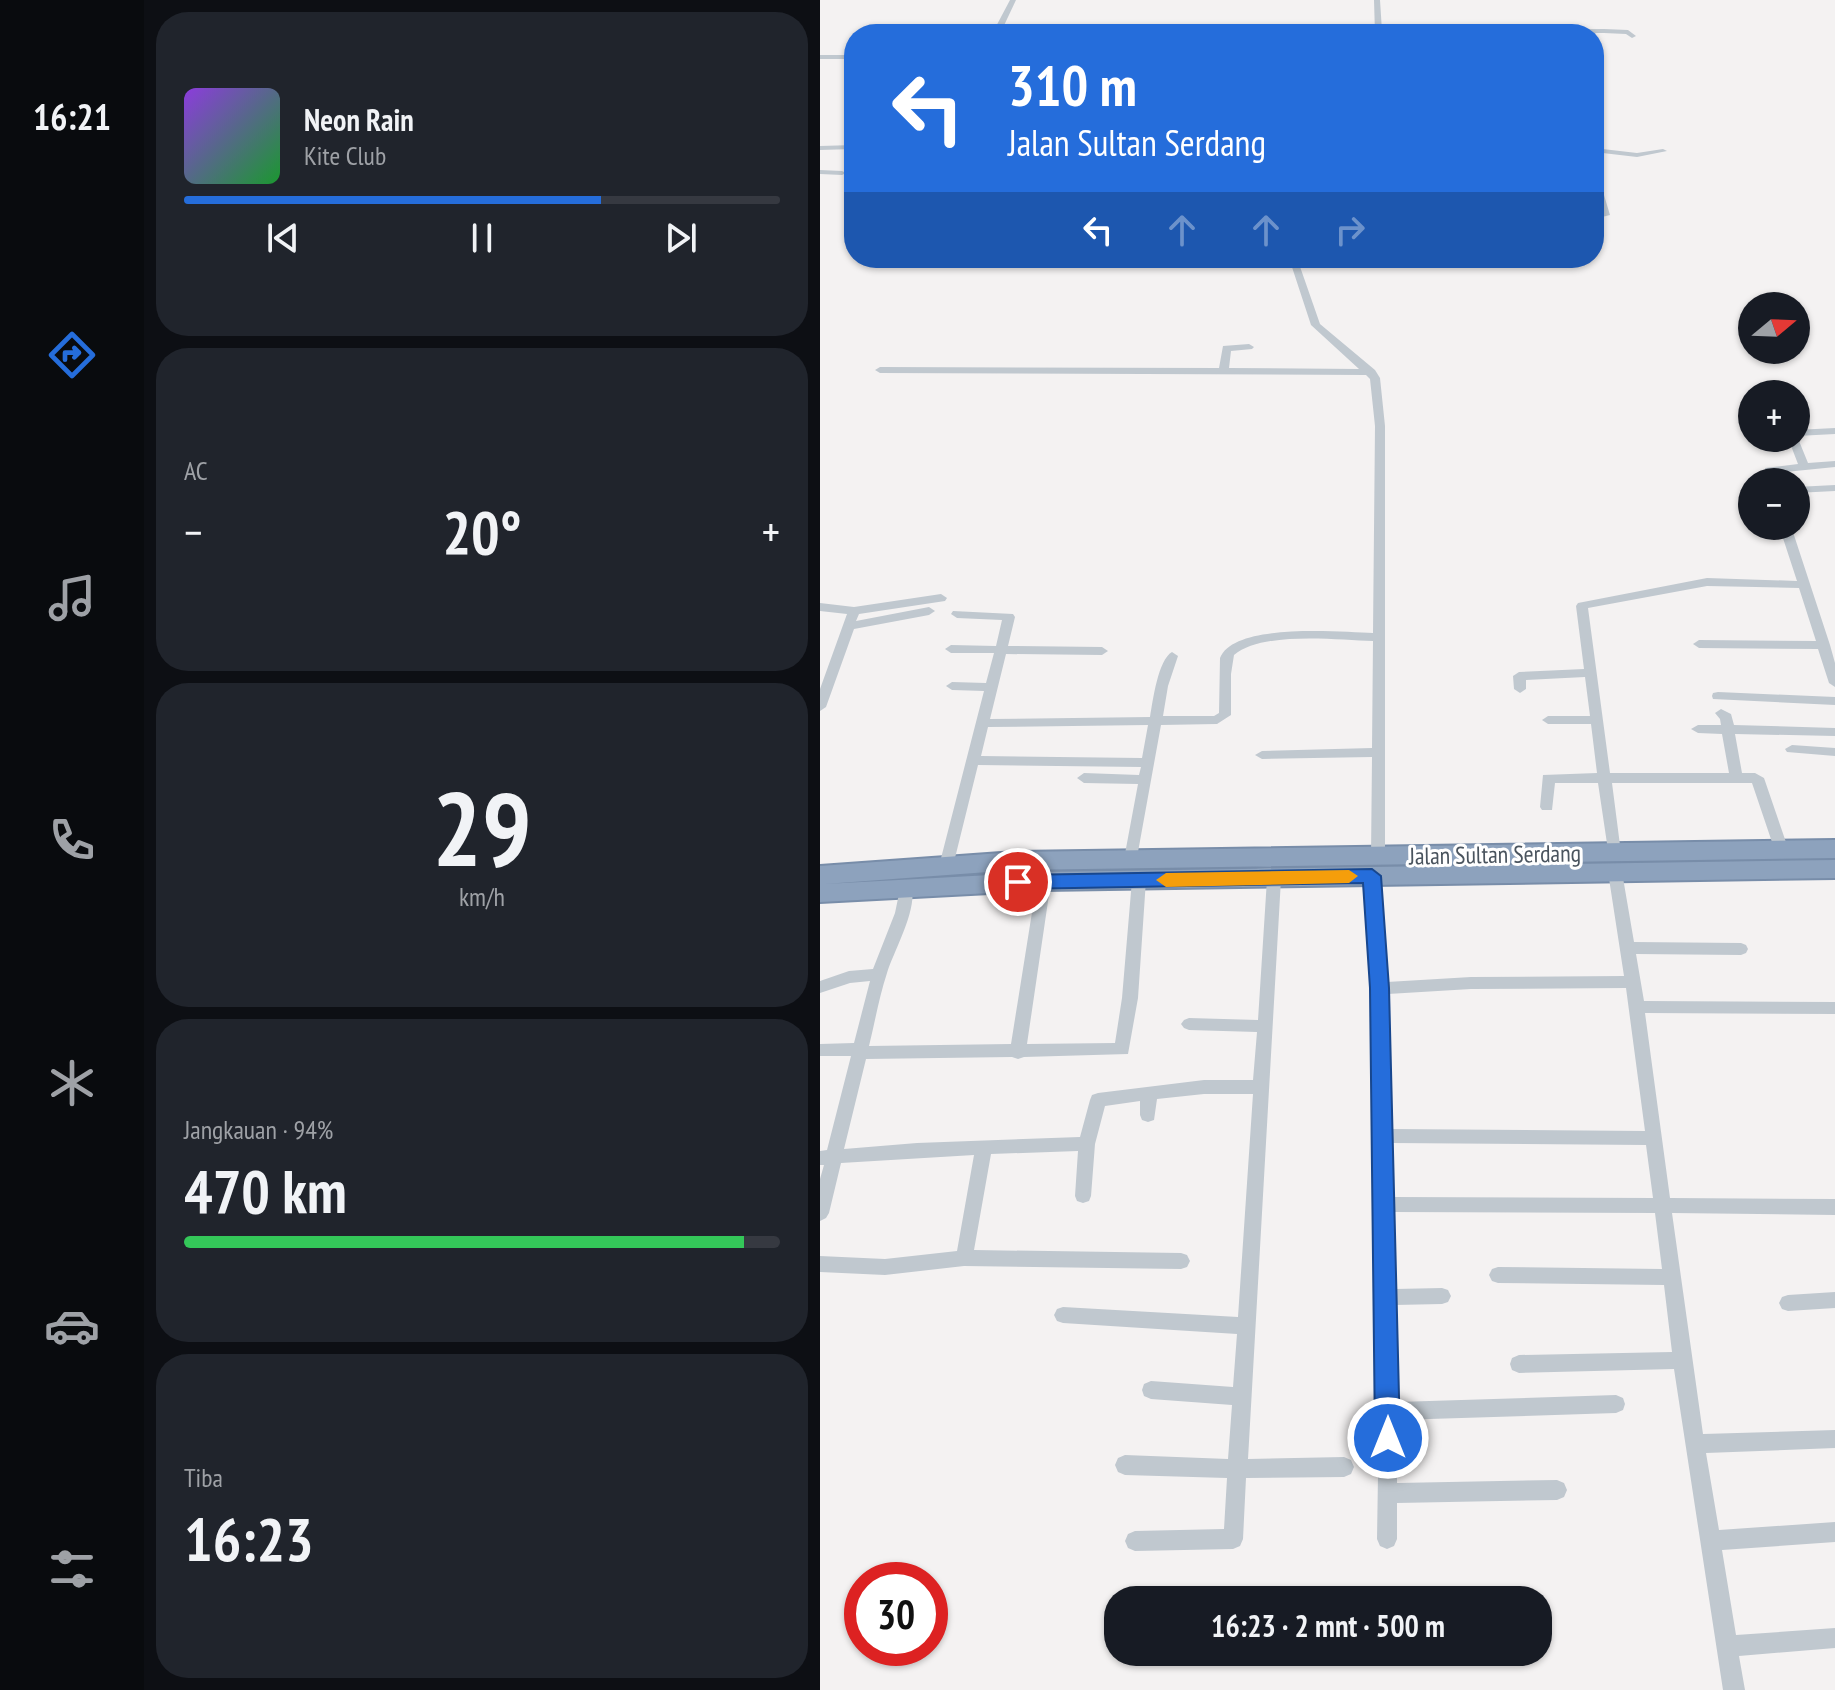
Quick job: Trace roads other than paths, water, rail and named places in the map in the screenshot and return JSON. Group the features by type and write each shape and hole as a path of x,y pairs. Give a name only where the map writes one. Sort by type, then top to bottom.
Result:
{"highway":[{"name":"Jalan Sultan Serdang","path":"1614,862 1835,849"},
{"name":"Jalan Sultan Serdang","path":"820,875 946,866 1135,870 1614,862 1835,869"},
{"name":"Jalan Sultan Serdang","path":"820,893 1044,881 1135,870 1274,879 1375,866"}],"street":[{"path":"1001,24 1013,0"},
{"path":"1377,0 1378,24"},
{"path":"1604,31 1628,32 1632,36"},
{"path":"820,57 844,57"},
{"path":"820,148 844,147"},
{"path":"1604,151 1637,155 1663,151"},
{"path":"820,172 842,173"},
{"path":"1296,268 1316,325 1371,372 1380,426 1379,752 1375,866 1388,1411 1387,1539"},
{"path":"1224,371 1227,348 1249,347"},
{"path":"880,370 1371,372"},
{"path":"1810,432 1835,430 1835,419"},
{"path":"1810,469 1835,464"},
{"path":"1810,489 1835,488"},
{"path":"1789,540 1835,683"},
{"path":"1734,1690 1682,1360 1582,613 1585,605 1707,582 1802,585"},
{"path":"820,607 854,611 941,598"},
{"path":"912,600 912,614"},
{"path":"820,707 852,626 854,611"},
{"path":"852,626 929,611"},
{"path":"946,866 1009,617 957,614"},
{"path":"983,723 1221,719 1226,707 1228,653 1251,641 1379,637"},
{"path":"1699,644 1824,645"},
{"path":"951,649 1102,651"},
{"path":"820,1050 1018,1053 1101,1052 1124,1047 1135,870 1145,780 1164,678 1172,656"},
{"path":"1520,689 1519,676 1529,673 1589,673"},
{"path":"952,686 991,687"},
{"path":"1718,696 1835,701"},
{"path":"1721,713 1726,717 1736,778"},
{"path":"1548,720 1594,720"},
{"path":"1698,729 1835,732"},
{"path":"1792,749 1835,752"},
{"path":"1262,755 1379,752"},
{"path":"973,760 1149,763"},
{"path":"1084,778 1145,780"},
{"path":"1547,807 1547,778 1736,778 1759,781 1782,851"},
{"path":"1135,1541 1233,1539 1274,879"},
{"path":"1018,1053 1044,881"},
{"path":"820,1213 827,1158 862,1051 879,974 902,913 906,888"},
{"path":"1628,948 1741,949"},
{"path":"820,987 849,977 879,974"},
{"path":"1380,988 1471,983 1633,982"},
{"path":"1637,1007 1835,1008"},
{"path":"1189,1024 1266,1026"},
{"path":"1083,1196 1087,1144 1095,1101 1149,1092 1234,1085 1262,1087"},
{"path":"1148,1115 1149,1092"},
{"path":"1381,1136 1654,1138"},
{"path":"827,1158 1087,1144"},
{"path":"964,1258 984,1148"},
{"path":"1382,1204 1835,1207"},
{"path":"820,1264 885,1267 964,1258 1181,1261"},
{"path":"1498,1275 1672,1277"},
{"path":"1385,1297 1442,1296"},
{"path":"1788,1303 1835,1300"},
{"path":"1063,1315 1246,1326"},
{"path":"1519,1364 1682,1360"},
{"path":"1151,1390 1241,1397"},
{"path":"1388,1411 1616,1404"},
{"path":"1696,1444 1835,1439"},
{"path":"1125,1465 1237,1469 1344,1467"},
{"path":"1387,1493 1557,1490"},
{"path":"1711,1541 1835,1532"},
{"path":"1727,1646 1835,1638"}]}
